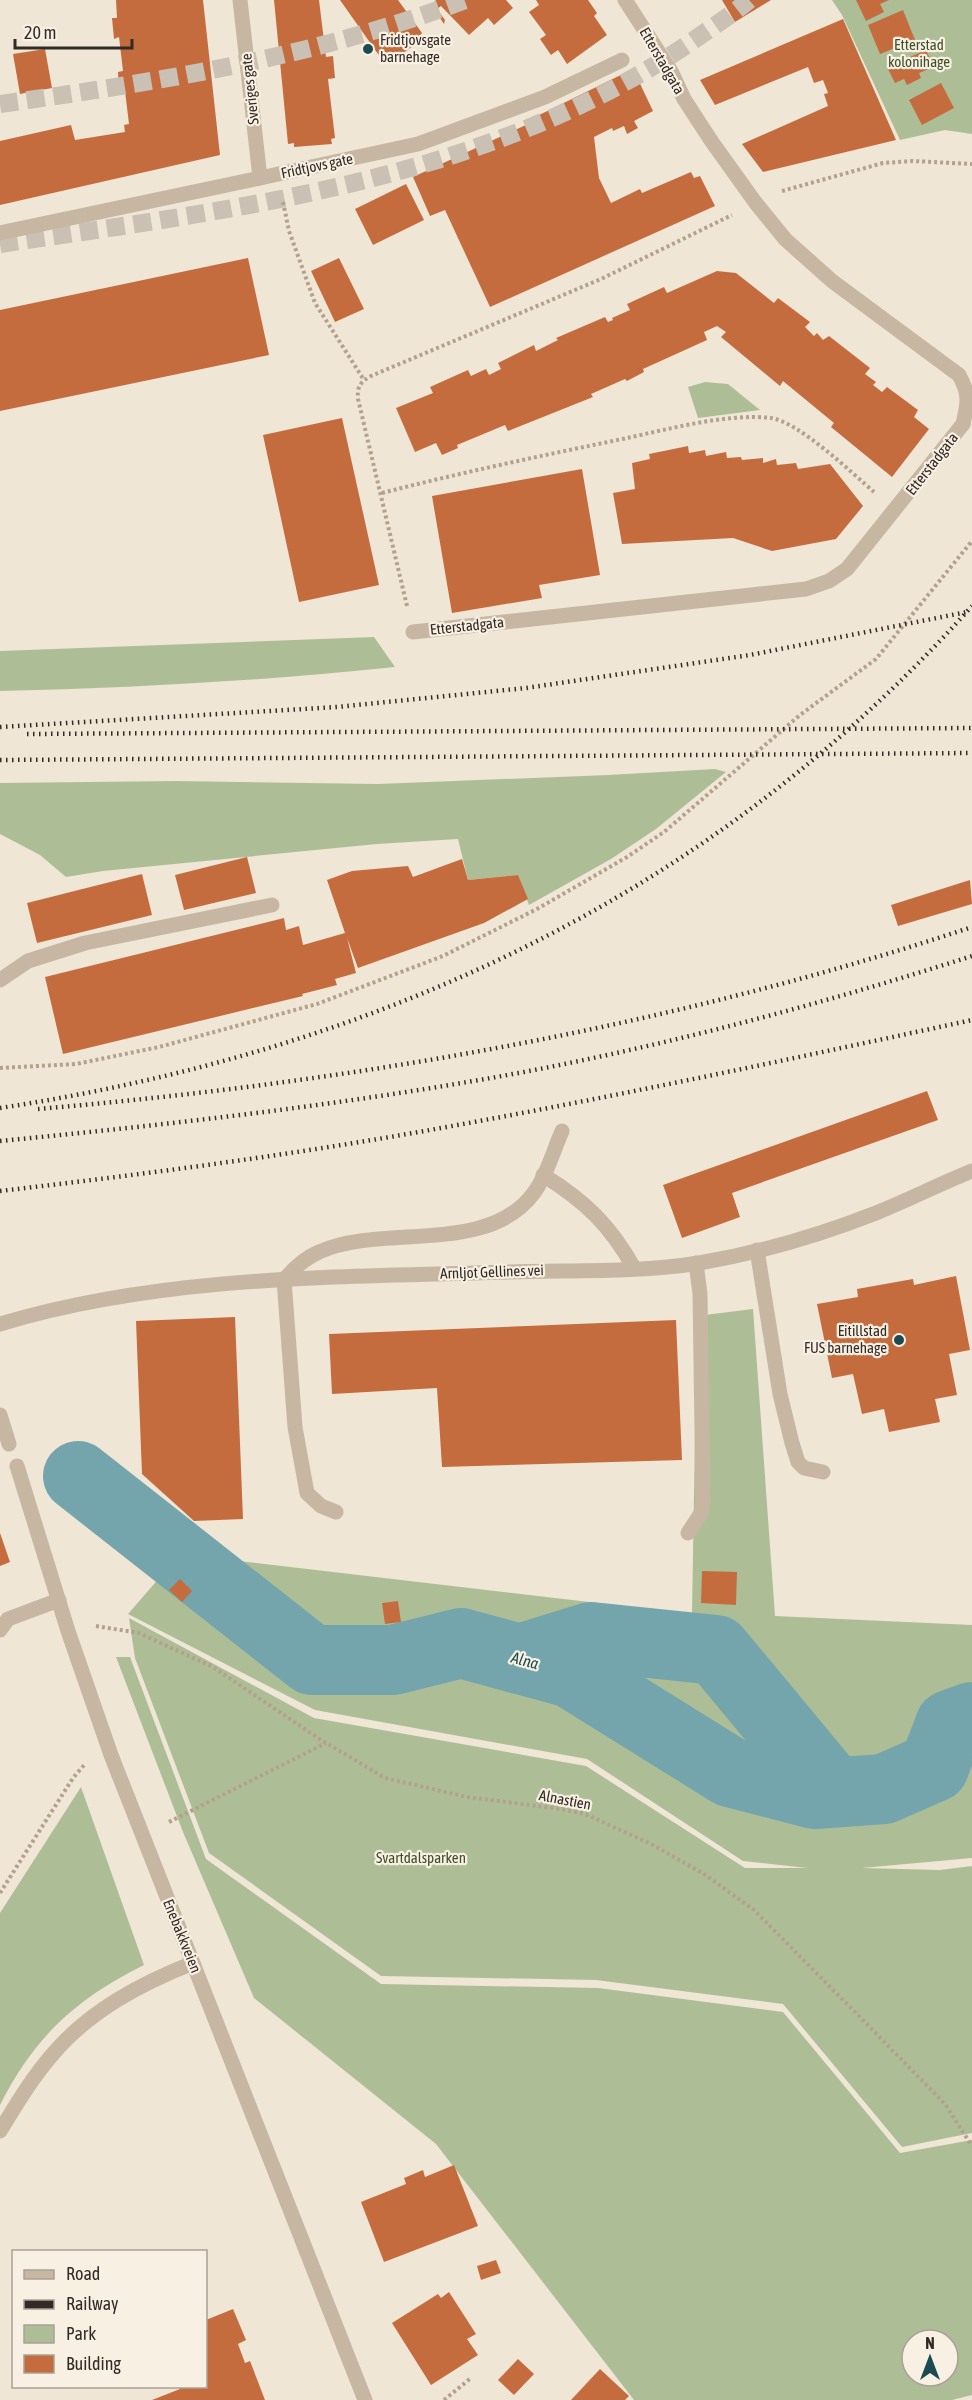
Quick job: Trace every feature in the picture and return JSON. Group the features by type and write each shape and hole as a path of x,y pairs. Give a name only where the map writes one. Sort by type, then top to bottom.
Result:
{"street":[{"name":"Sveriges gate","path":"240,0 260,178"},
{"name":"Etterstadgata","path":"413,632 806,589 829,581 847,569 963,424 968,401 967,391 959,375 832,281 785,238 755,202 712,142 684,99 671,71 625,0"},
{"name":"Fridtjovs gate","path":"0,233 418,144 546,97 622,60"},
{"path":"0,980 28,961 86,943 272,905"},
{"path":"336,1512 321,1506 308,1493 295,1427 284,1280 298,1264 320,1251 345,1244 469,1230 513,1214 533,1194 562,1131"},
{"name":"Arnljot Gellines vei","path":"0,1324 125,1295 284,1280 634,1268 696,1263 757,1250 876,1213 972,1171"},
{"path":"543,1175 573,1194 600,1217 634,1268"},
{"path":"757,1250 780,1394 792,1443 798,1462 804,1468 823,1472"},
{"path":"688,1533 700,1513 703,1502 700,1294 696,1263"},
{"path":"0,1415 9,1444"},
{"name":"Enebakkveien","path":"17,1466 68,1631 111,1755 365,2400"},
{"path":"3,1622 59,1600"},
{"path":"0,2131 23,2093 53,2054 85,2024 113,2002 143,1984 193,1963"}],"path":[{"path":"776,193 883,162 921,161 972,164"},
{"path":"277,175 289,231 315,303 364,380"},
{"path":"413,632 358,399 358,387 364,380 601,279 673,246 732,215"},
{"path":"381,493 446,476 700,423 772,418 787,423 831,455 895,511"},
{"path":"0,1068 76,1064 159,1047 317,1004 443,956 537,909 627,857 664,832 800,715 876,659 972,541"},
{"name":"Alnastien","path":"68,1631 95,1626 139,1633 213,1667 326,1743 386,1778 467,1797 561,1809 585,1815 651,1844 704,1874 754,1910 843,1999 945,2104 972,2146"},
{"path":"169,1822 326,1743"},
{"path":"0,1893 82,1765 111,1755"},
{"path":"444,2400 471,2378"}],"green space":[{"name":"Etterstad kolonihage","path":"832,0 972,0 972,134 945,130 900,140 842,15"},
{"path":"705,382 728,384 760,410 698,418 688,387"},
{"path":"374,637 395,667 198,683 0,691 0,651"},
{"path":"715,769 726,772 656,829 611,859 529,905 518,875 468,880 458,839 377,844 103,871 66,877 40,855 0,834 0,783 177,781 378,784"},
{"name":"Svartdalsparken","path":"753,1309 775,1616 972,1625 972,1858 862,1868 940,1870 972,1866 972,2133 902,2147 783,2004 596,1980 381,1976 209,1853 135,1658 129,1618 314,1718 586,1766 745,1868 807,1868 743,1861 587,1759 315,1710 128,1614 180,1554 692,1614 697,1316"},
{"path":"116,1657 130,1657 206,1859 381,1984 598,1988 783,2012 900,2153 972,2140 972,2395 952,2400 634,2400 436,2144 254,1998 183,1832"},
{"path":"81,1787 144,1965 98,1992 60,2022 28,2059 0,2105 0,1913"}],"building":[{"path":"116,0 203,0 220,155 0,205 0,141 71,125 75,140 125,132 124,125 129,124 125,91 119,91 118,72 123,71 119,37 114,39 112,18 117,18"},
{"path":"274,0 319,0 326,57 333,56 335,78 328,79 335,138 331,139 332,144 294,147 294,143 288,144"},
{"path":"340,0 398,0 422,33 419,37 421,40 391,62 388,58 383,61"},
{"path":"436,0 506,0 513,8 494,25 488,18 469,35 441,6 437,9 445,20 444,24 431,5"},
{"path":"536,0 588,0 597,13 594,16 607,35 567,64 558,50 551,55 540,39 546,35 529,12 539,5"},
{"path":"722,0 771,0 735,22"},
{"path":"856,0 889,0 880,4 884,12 866,21"},
{"path":"903,10 915,40 880,54 868,25"},
{"path":"843,19 896,140 763,172 742,144 828,106 824,94 828,93 823,80 814,83 808,67 715,105 700,80"},
{"path":"45,49 52,88 20,94 13,54"},
{"path":"926,50 934,67 919,73 921,78 907,85 904,79 895,83 887,67"},
{"path":"633,69 653,111 634,121 638,128 627,134 624,126 613,131 612,128 594,137 599,178 611,203 640,189 642,193 691,172 694,178 700,176 715,206 490,307 445,210 430,216 413,177 528,124 529,120"},
{"path":"941,83 954,108 922,125 909,100"},
{"path":"406,184 424,220 373,245 355,209"},
{"path":"248,258 269,355 0,411 0,310"},
{"path":"339,258 364,309 335,322 311,271"},
{"path":"717,271 736,273 774,303 778,298 810,322 805,327 814,336 817,333 823,340 829,336 870,368 865,374 876,382 873,385 882,392 887,387 918,410 914,417 929,429 892,477 831,427 834,423 783,381 780,386 721,337 726,332 717,326 704,332 707,340 643,369 644,372 627,381 625,379 591,394 593,397 508,431 505,425 457,445 458,448 442,455 436,443 415,452 396,408 433,393 430,387 468,370 471,376 486,369 489,375 501,369 498,363 534,345 536,351 558,340 556,338 605,317 608,322 613,320 612,318 630,310 627,304 664,287 667,293"},
{"path":"342,418 379,585 299,602 263,435"},
{"path":"688,446 689,453 705,450 706,456 726,452 727,458 741,457 742,460 763,458 763,463 776,459 777,465 796,463 798,469 830,464 863,506 836,539 772,551 733,538 622,544 613,493 635,489 632,463 650,459 649,454"},
{"path":"582,469 600,575 539,585 542,598 452,613 432,496"},
{"path":"247,857 256,893 184,910 175,875"},
{"path":"462,859 468,880 518,875 528,899 484,923 358,968 347,938 356,973 335,979 337,985 302,994 303,996 63,1054 45,977 284,918 286,930 299,926 303,945 345,933 327,880 352,871 408,866 413,877"},
{"path":"142,874 152,915 37,943 27,903"},
{"path":"970,880 972,904 898,926 891,905"},
{"path":"927,1091 938,1120 732,1193 740,1217 682,1238 663,1185"},
{"path":"956,1276 970,1350 949,1354 957,1395 935,1399 940,1422 889,1432 884,1409 862,1414 853,1374 832,1378 817,1304 858,1297 857,1289 913,1279 914,1285"},
{"path":"235,1317 243,1519 194,1521 142,1474 136,1321"},
{"path":"676,1320 682,1460 442,1467 437,1388 332,1394 329,1334"},
{"path":"0,1533 10,1562 0,1566"},
{"path":"702,1571 737,1572 736,1605 701,1603"},
{"path":"180,1579 192,1591 182,1602 169,1590"},
{"path":"398,1601 401,1622 385,1624 382,1603"},
{"path":"454,2165 478,2226 384,2262 361,2202 406,2184 404,2178 423,2170 425,2177"},
{"path":"496,2260 501,2273 481,2280 477,2266"},
{"path":"449,2292 476,2334 467,2339 478,2355 431,2385 392,2323 438,2294 441,2298"},
{"path":"233,2309 246,2340 238,2344 245,2363 250,2361 265,2400 152,2400 180,2388 207,2388 207,2320"},
{"path":"518,2359 534,2374 514,2395 498,2380"},
{"path":"600,2369 629,2396 625,2400 571,2400"}],"waterway":[{"name":"Alna","path":"78,1476 312,1660 393,1660 461,1643 571,1673 730,1772 815,1794 884,1789 934,1767 950,1725 972,1717"},
{"path":"520,1659 591,1637 716,1650 834,1792"}],"tunnel":[{"path":"0,104 236,65 351,37 465,0"},
{"path":"0,244 270,201 360,181 448,157 533,126 615,88 694,40 749,0"}],"railway":[{"path":"0,1108 140,1082 276,1046 407,1000 532,944 651,877 765,798 872,708 972,606"},
{"path":"0,727 337,707 526,688 750,655 967,612"},
{"path":"27,734 972,728"},
{"path":"0,760 972,753"},
{"path":"38,1109 157,1098 275,1083 393,1066 511,1045 743,994 972,927"},
{"path":"0,1141 263,1112 394,1094 524,1072 581,1061 750,1021 972,956"},
{"path":"0,1191 207,1165 413,1133 763,1065 972,1020"}],"place":[{"name":"Fridtjovsgate barnehage","path":"368,49"},
{"name":"Eitillstad FUS barnehage","path":"899,1340"}]}
